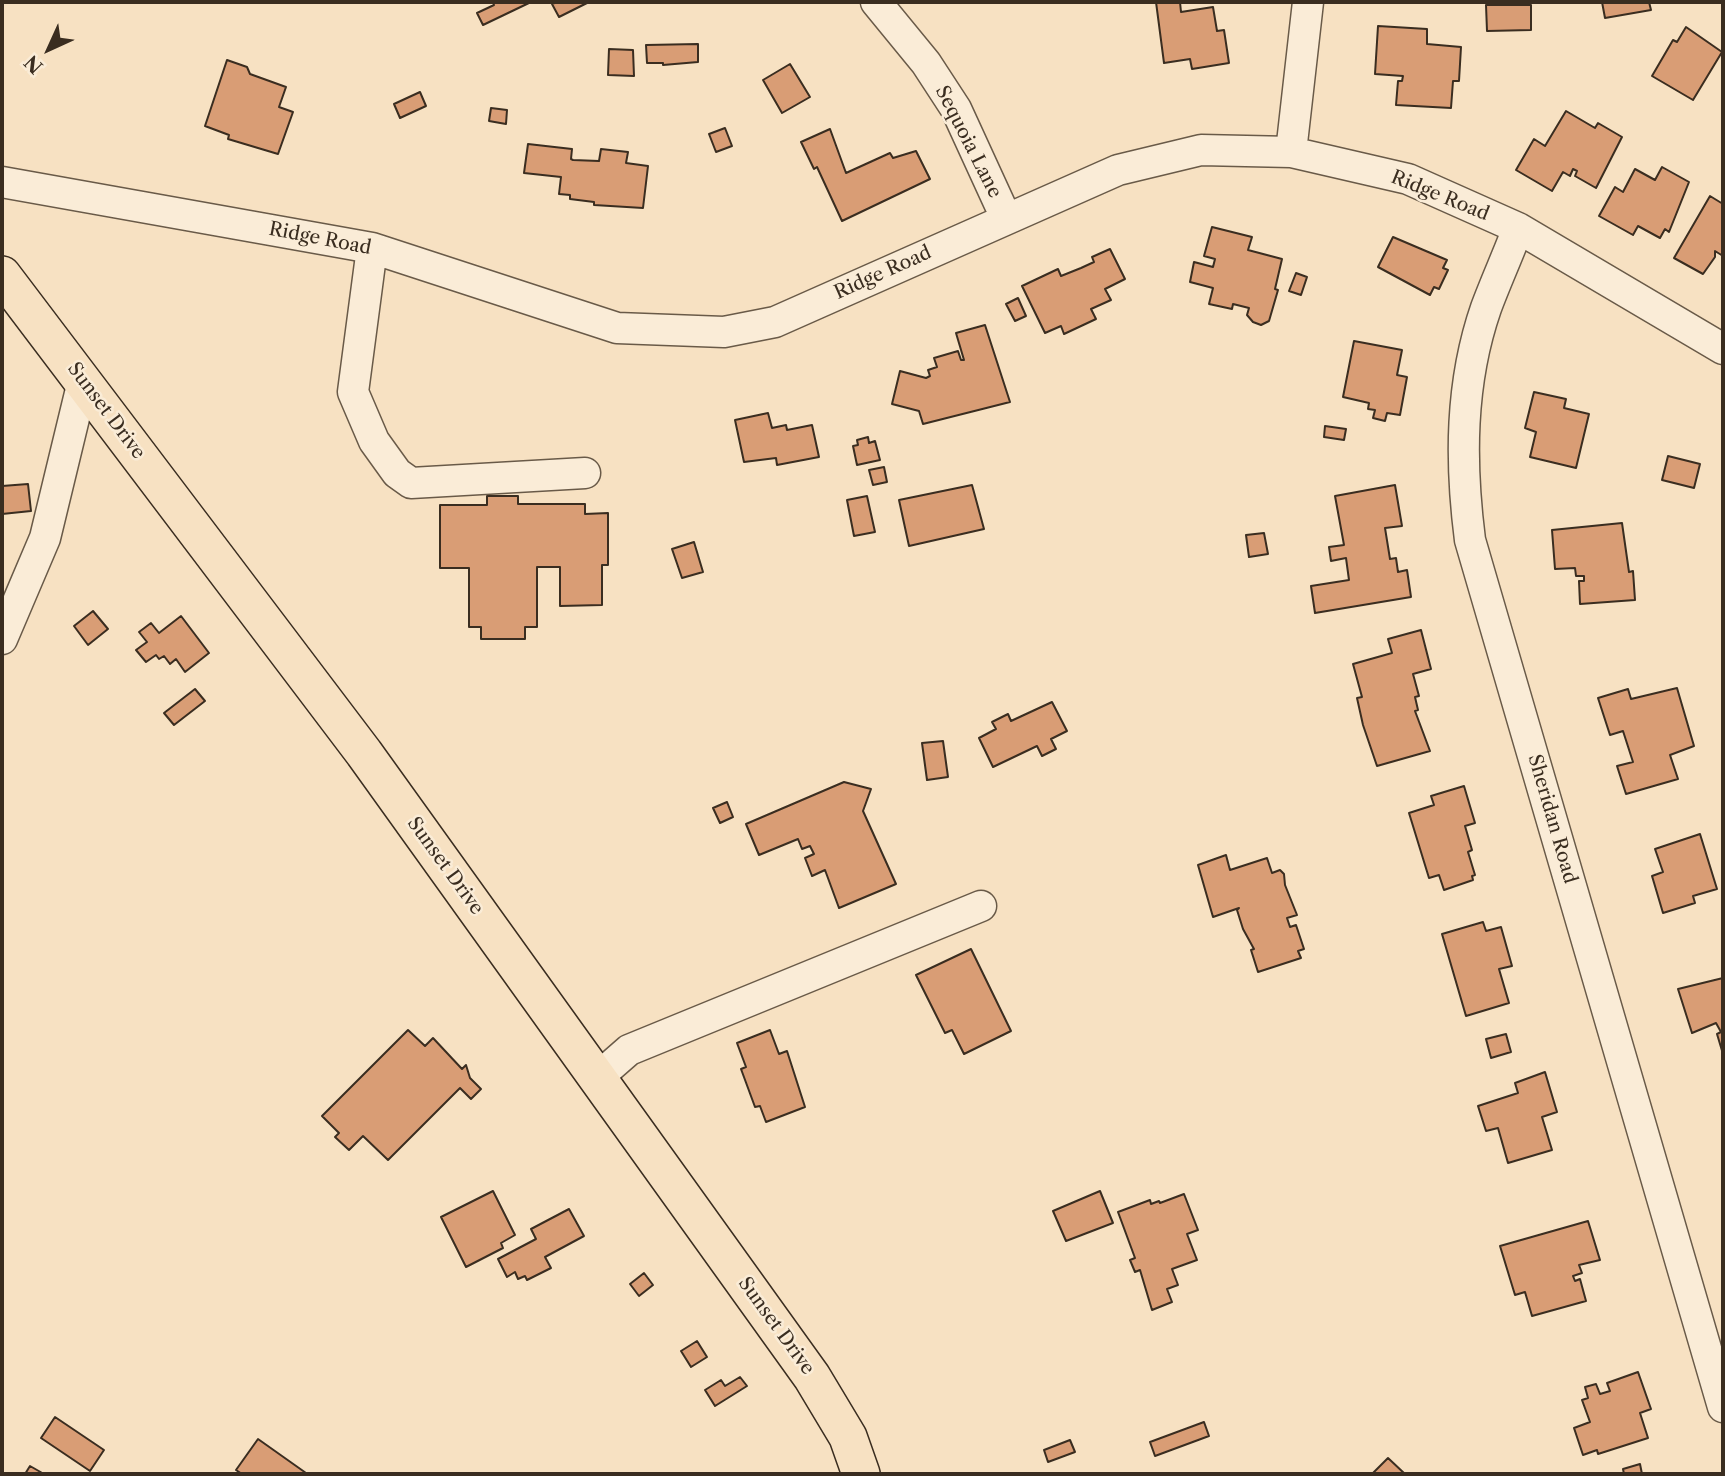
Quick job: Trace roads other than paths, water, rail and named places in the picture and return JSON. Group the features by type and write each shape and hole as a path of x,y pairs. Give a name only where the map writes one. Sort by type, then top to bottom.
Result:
{"main road":[{"name":"Sunset Drive","path":"2,275 364,753 823,1393 848,1437 861,1474"}],"street":[{"name":"Sequoia Lane","path":"876,2 926,63 956,109 1006,218"},
{"path":"1291,152 1308,2"},
{"name":"Ridge Road","path":"2,182 372,248 617,328 724,332 775,322 1006,218 1130,167 1201,150 1291,152 1408,179 1518,228 1723,349"},
{"name":"Sheridan Road","path":"1518,228 1486,309 1465,398 1462,480 1470,540 1723,1407"},
{"path":"372,248 353,392 374,441 397,472 411,483 585,472"},
{"path":"2,639 46,538 83,381"},
{"path":"597,1078 629,1050 981,906"}]}
